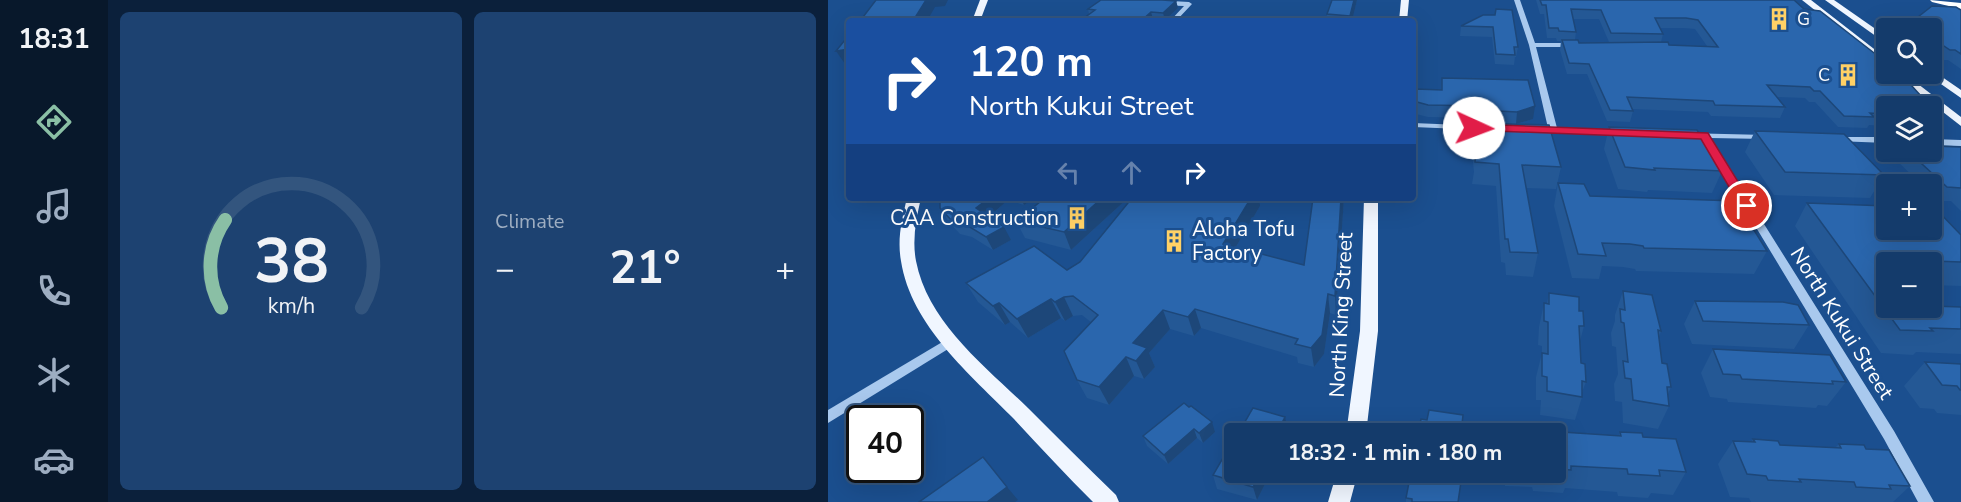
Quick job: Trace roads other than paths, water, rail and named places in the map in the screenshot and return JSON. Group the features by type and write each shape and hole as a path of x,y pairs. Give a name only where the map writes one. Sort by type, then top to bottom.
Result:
{"highway":[{"path":"1935,0 1961,6"}],"main road":[{"path":"977,18 984,0"},
{"path":"1403,18 1405,0"},
{"path":"1806,0 1876,55"},
{"path":"1830,0 1876,33"},
{"path":"1942,81 1961,95"},
{"path":"1912,84 1961,123"},
{"path":"913,201 905,231 906,252 922,299 949,343 1108,502"},
{"name":"North King Street","path":"1357,423 1369,330 1371,201"},
{"path":"1339,502 1344,483"}],"street":[{"path":"1517,0 1532,45 1553,130"},
{"path":"1143,2 1189,4 1176,18"},
{"path":"1532,45 1580,46"},
{"path":"1416,125 1491,128"},
{"path":"1524,129 1638,133"},
{"path":"1671,134 1778,137"},
{"name":"North Kukui Street","path":"1704,135 1889,435 1926,502"},
{"path":"1825,139 1876,140"},
{"path":"1942,142 1961,143"},
{"path":"828,417 949,343"}],"place":[{"name":"G","path":"1779,19"},
{"name":"C","path":"1848,75"},
{"name":"CAA Construction","path":"1077,218"},
{"name":"Aloha Tofu Factory","path":"1174,241"}]}
